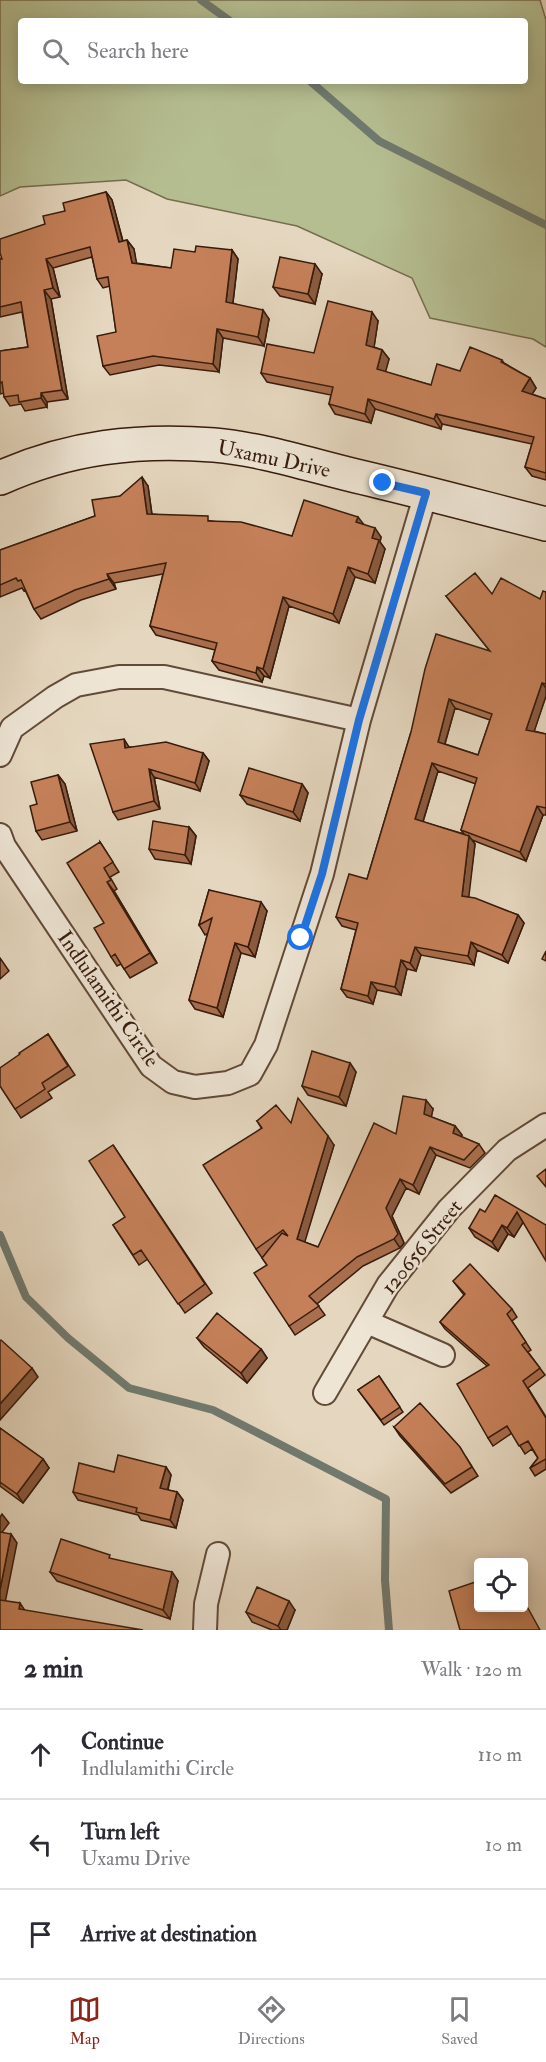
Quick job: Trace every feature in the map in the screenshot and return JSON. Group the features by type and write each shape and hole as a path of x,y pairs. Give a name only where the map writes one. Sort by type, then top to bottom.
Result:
{"street":[{"name":"Uxamu Drive","path":"0,478 23,467 74,452 117,445 215,445 277,457 546,524"},
{"name":"Indlulamithi Circle","path":"0,835 4,846 150,1066 173,1082 195,1087 228,1083 250,1074 266,1045 322,874 359,720 426,493"},
{"path":"0,755 12,728 55,697 76,685 119,677 164,677 359,720"},
{"name":"120656 Street","path":"325,1393 388,1285 449,1209 507,1150 546,1125"},
{"path":"367,1322 443,1356"},
{"path":"205,1630 206,1604 218,1554"}],"green space":[{"path":"0,0 540,0 546,20 546,347 533,339 430,318 412,278 297,226 167,199 126,180 20,187 0,196"}],"building":[{"path":"106,192 119,242 127,240 132,263 171,268 174,249 195,252 196,246 232,250 226,302 263,310 258,337 217,329 213,364 153,356 103,366 97,336 116,332 108,277 97,279 90,247 46,259 53,288 44,290 62,390 41,393 41,398 19,402 18,395 4,397 2,382 0,383 0,351 28,347 21,302 0,307 0,259 2,259 0,239 45,224 43,216 65,211 63,203"},
{"path":"280,257 315,264 308,294 273,287"},
{"path":"328,301 372,312 366,345 382,350 377,369 431,385 437,364 460,371 470,347 502,360 501,362 530,378 522,391 546,399 546,473 525,467 534,437 436,414 434,419 368,399 365,414 329,404 333,387 261,373 267,344 314,353"},
{"path":"142,477 147,514 208,516 208,521 241,522 292,536 304,500 358,517 356,522 375,528 372,538 379,540 368,574 348,567 333,614 283,597 263,669 257,667 256,673 212,661 217,643 150,626 166,563 107,574 109,579 75,590 34,609 21,580 18,581 16,578 0,585 0,550 95,516 92,500 120,496"},
{"path":"475,573 492,594 501,578 540,599 543,591 546,592 546,684 542,683 526,730 546,734 546,808 537,806 520,852 461,830 477,778 432,763 415,819 469,836 462,896 475,898 518,915 502,955 471,942 468,956 415,947 410,963 401,960 395,987 371,982 368,996 341,989 358,923 336,917 349,874 367,879 411,732 425,669 436,634 490,651 446,596","holes":["449,699 492,714 478,755 438,742"]},
{"path":"124,739 125,748 166,742 203,753 195,783 149,769 154,801 113,812 90,744"},
{"path":"249,768 302,784 293,812 240,795"},
{"path":"58,775 70,822 36,831 30,806 37,804 31,782"},
{"path":"153,821 189,827 185,855 149,849"},
{"path":"100,842 113,862 104,868 111,880 107,882 150,953 124,969 115,954 111,957 94,928 104,923 67,863"},
{"path":"209,890 261,902 248,947 235,943 217,1008 189,1000 212,918 199,925"},
{"path":"48,1034 68,1066 42,1083 45,1089 15,1109 0,1086 0,1068"},
{"path":"312,1051 350,1063 339,1097 302,1086"},
{"path":"403,1096 426,1100 424,1114 455,1126 453,1133 479,1144 464,1160 430,1147 413,1185 400,1179 386,1208 398,1234 394,1239 357,1257 309,1296 319,1306 289,1326 254,1273 267,1265 262,1258 282,1233 288,1236 283,1230 256,1249 203,1165 262,1128 257,1121 276,1105 291,1123 298,1098 328,1136 297,1239 318,1247 374,1123 396,1134"},
{"path":"113,1145 205,1284 178,1304 141,1250 133,1255 113,1225 125,1217 89,1161"},
{"path":"546,1169 546,1187 537,1176"},
{"path":"495,1195 546,1225 546,1261 517,1212 507,1228 502,1225 492,1242 469,1228 480,1209 485,1212"},
{"path":"470,1264 512,1309 507,1314 526,1342 522,1345 540,1368 523,1381 546,1418 546,1459 530,1468 538,1458 528,1441 519,1446 507,1426 488,1438 457,1384 489,1365 440,1322 465,1294 453,1281"},
{"path":"217,1313 261,1349 241,1373 197,1338"},
{"path":"0,1341 32,1368 0,1404"},
{"path":"379,1376 400,1407 381,1420 358,1390"},
{"path":"420,1403 460,1447 472,1467 445,1484 394,1427"},
{"path":"0,1428 43,1459 17,1494 0,1482"},
{"path":"118,1455 166,1467 160,1488 177,1492 170,1520 136,1512 137,1508 73,1492 79,1463 114,1472"},
{"path":"0,1532 11,1534 0,1590"},
{"path":"61,1539 110,1555 109,1558 172,1572 163,1610 50,1572"},
{"path":"474,1582 474,1612 528,1612 528,1608 540,1630 460,1630 449,1591"},
{"path":"257,1587 289,1601 278,1626 246,1612"},
{"path":"0,1600 20,1603 19,1609 143,1630 0,1630"}],"waterway":[{"path":"201,0 226,18"},
{"path":"313,84 379,141 546,225"},
{"path":"0,1235 26,1297 68,1338 129,1388 213,1410 386,1499 385,1580 389,1630"}],"route":[{"path":"301,938 322,874 359,720 426,493 383,483"}]}
